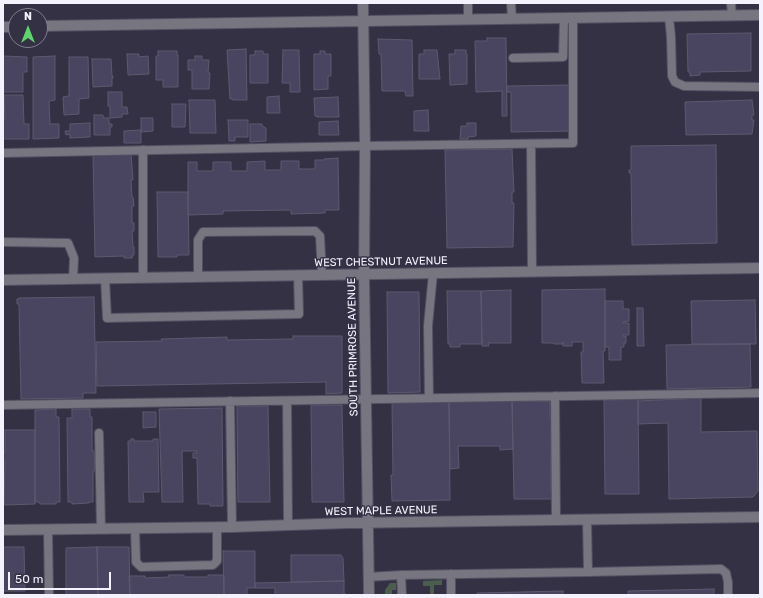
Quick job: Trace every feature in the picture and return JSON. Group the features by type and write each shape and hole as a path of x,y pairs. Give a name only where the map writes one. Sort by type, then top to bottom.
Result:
{"street":[{"name":"SOUTH PRIMROSE AVENUE","path":"363,3 365,146 364,274 369,595"},
{"path":"48,26 760,15"},
{"name":"WEST CHESTNUT AVENUE","path":"3,280 760,268"},
{"name":"WEST MAPLE AVENUE","path":"3,530 48,531 232,527 288,524 760,517"}],"lane":[{"path":"468,3 468,19"},
{"path":"511,3 512,19"},
{"path":"731,3 732,16"},
{"path":"669,17 672,76 675,82 684,86 760,87"},
{"path":"513,58 563,57 568,18"},
{"path":"3,154 365,146 573,144 568,18"},
{"path":"531,144 532,272"},
{"path":"143,150 143,278"},
{"path":"198,277 198,240 203,232 315,231 320,236 322,275"},
{"path":"3,242 68,243 74,258 73,279"},
{"path":"428,398 428,326 432,273"},
{"path":"105,278 107,318 298,314 298,275"},
{"path":"3,405 760,393"},
{"path":"555,396 556,521"},
{"path":"287,401 288,524"},
{"path":"230,402 232,527"},
{"path":"99,433 101,530"},
{"path":"587,520 588,572"},
{"path":"135,529 136,562 141,566 213,565 217,561 217,527"},
{"path":"48,531 49,595"},
{"path":"368,577 401,575 721,569 726,573 728,595"},
{"path":"451,574 451,595"},
{"path":"401,575 402,595"}],"green space":[{"path":"442,580 442,585 434,585 434,595 430,595 430,586 423,586 423,581"},
{"path":"390,583 396,583 396,590 392,590 392,595 385,595 385,590"}],"building":[{"path":"751,33 751,71 700,72 700,75 690,76 690,72 688,72 687,34"},
{"path":"487,38 506,38 507,116 502,116 502,91 476,92 475,41 487,41"},
{"path":"378,39 412,40 413,96 406,96 405,91 382,91 381,54 379,54"},
{"path":"246,49 247,100 233,100 230,99 227,50"},
{"path":"283,50 299,50 300,92 290,92 290,83 282,83"},
{"path":"424,50 437,50 440,79 419,79 419,54 424,54"},
{"path":"455,50 466,50 467,84 450,85 449,54 455,54"},
{"path":"158,51 177,51 178,87 163,87 163,80 156,80 156,56 158,56"},
{"path":"255,51 263,51 263,54 268,54 268,83 250,83 250,55 255,55"},
{"path":"320,51 325,51 325,54 331,54 331,76 328,76 328,89 314,90 314,54 320,54"},
{"path":"127,54 139,54 139,57 148,56 149,74 128,75"},
{"path":"3,56 27,57 27,72 23,72 23,92 4,92"},
{"path":"55,56 55,100 49,101 50,124 59,124 59,138 33,139 33,57"},
{"path":"195,56 202,56 202,60 209,60 209,89 192,89 192,70 188,70 188,60 195,60"},
{"path":"69,57 88,57 89,98 79,99 79,114 64,115 63,97 69,96"},
{"path":"92,59 111,59 113,76 112,86 93,87"},
{"path":"570,85 571,131 511,132 511,92 507,92 507,86"},
{"path":"108,92 122,92 122,107 127,107 128,114 122,114 122,117 110,118"},
{"path":"4,95 23,95 24,124 29,124 29,139 3,139 3,119 5,119"},
{"path":"279,96 280,113 267,113 267,97"},
{"path":"338,97 339,117 315,116 314,98"},
{"path":"189,100 215,100 216,133 190,133"},
{"path":"752,100 754,115 752,115 752,120 754,120 752,134 686,135 685,102"},
{"path":"172,104 186,104 185,127 172,127"},
{"path":"428,110 429,131 414,131 414,111"},
{"path":"94,115 103,115 103,118 109,118 109,124 112,124 112,127 110,127 110,135 94,135"},
{"path":"141,118 153,118 153,131 141,132"},
{"path":"228,120 248,120 248,137 235,137 235,141 229,141"},
{"path":"338,121 339,135 319,135 319,122"},
{"path":"90,123 90,137 70,138 70,134 66,135 65,131 70,131 70,124"},
{"path":"467,123 476,123 476,136 468,137 468,139 460,139 461,126 467,126"},
{"path":"250,124 262,124 262,126 266,128 266,141 250,142"},
{"path":"141,130 141,143 124,143 124,131"},
{"path":"716,145 717,243 632,245 631,173 629,173 629,170 631,170 631,146"},
{"path":"512,149 514,192 512,192 512,203 514,203 513,247 447,248 445,150"},
{"path":"131,154 133,180 131,180 134,206 132,206 132,223 134,223 134,231 132,231 134,255 132,258 124,258 124,256 95,257 93,155"},
{"path":"338,158 339,210 325,210 325,213 291,214 291,210 223,211 223,214 188,215 188,162 197,162 197,171 213,171 213,162 231,162 231,171 247,171 247,162 265,161 265,170 281,170 281,161 299,161 299,169 315,169 315,160"},
{"path":"157,192 188,192 189,255 177,255 177,257 158,257"},
{"path":"605,289 605,351 603,351 604,383 582,383 581,352 583,352 583,342 572,342 572,346 563,346 563,344 542,343 542,290"},
{"path":"511,290 511,343 488,343 489,346 482,346 481,291"},
{"path":"447,291 481,291 482,344 460,344 460,347 450,347 450,344 448,344"},
{"path":"387,292 419,292 420,392 388,393"},
{"path":"94,297 96,393 83,393 83,398 21,399 19,304 17,304 17,299"},
{"path":"755,300 756,344 692,344 691,301"},
{"path":"605,301 623,301 623,309 629,309 629,321 623,323 629,323 629,335 623,335 624,337 626,336 626,343 624,343 624,347 621,347 621,360 609,360 609,347 605,347"},
{"path":"637,308 643,308 644,346 637,346"},
{"path":"293,336 342,336 342,393 326,394 326,382 97,386 96,342 162,341 161,339 227,337 227,340 293,339"},
{"path":"750,344 751,387 667,389 666,345"},
{"path":"701,398 701,432 757,431 758,491 753,497 669,499 668,423 638,424 638,401"},
{"path":"638,399 639,494 605,494 604,400"},
{"path":"512,401 550,401 550,418 552,418 551,491 553,491 553,498 551,499 514,499"},
{"path":"512,401 513,449 500,450 500,446 458,446 459,468 450,469 449,402"},
{"path":"449,402 450,500 392,501 392,403"},
{"path":"311,405 342,405 344,502 312,502"},
{"path":"237,406 268,406 270,502 238,502"},
{"path":"222,408 223,506 198,504 197,458 193,458 193,453 197,453 197,451 182,451 183,502 162,502 159,409"},
{"path":"56,409 56,417 59,417 60,502 56,502 56,504 40,504 39,502 35,502 35,410"},
{"path":"72,409 90,409 90,417 92,417 92,451 94,451 95,471 93,471 93,502 89,503 72,504 72,502 68,502 67,418 72,418"},
{"path":"143,412 156,412 156,427 143,428"},
{"path":"5,430 35,430 35,504 4,505 5,461 3,461 3,452 5,452"},
{"path":"131,439 134,439 134,441 153,441 153,439 158,439 159,492 143,492 144,502 129,502 128,441 131,441"},
{"path":"3,547 24,547 25,591 3,591"},
{"path":"97,547 98,595 66,595 66,548"},
{"path":"97,547 129,547 130,595 98,595"},
{"path":"223,551 255,551 255,588 247,588 247,595 224,595"},
{"path":"291,555 341,555 343,558 344,581 291,582"},
{"path":"169,575 184,575 184,577 208,577 208,575 224,575 224,595 130,595 129,576 145,576 145,578 169,577"},
{"path":"344,581 344,594 347,595 275,595 275,588 255,588 255,583"},
{"path":"714,589 714,595 628,595 628,591"},
{"path":"563,591 563,595 477,595 477,593"}]}
